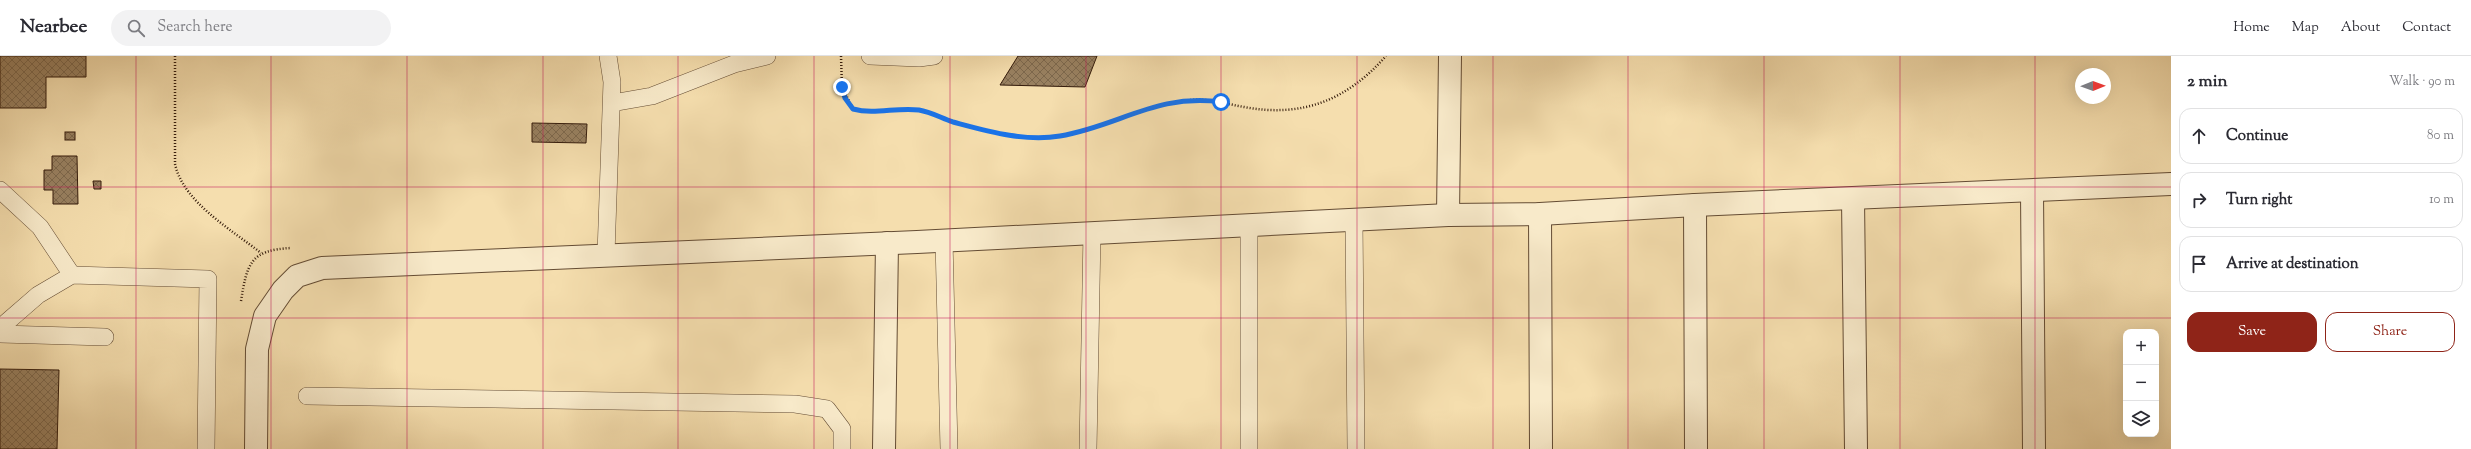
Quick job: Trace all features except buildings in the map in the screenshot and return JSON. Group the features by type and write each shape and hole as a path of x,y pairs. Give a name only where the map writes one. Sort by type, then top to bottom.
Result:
{"street":[{"path":"1448,215 1450,56"},
{"path":"256,449 257,349 265,316 283,290 297,276 322,268 336,266 887,243 1448,215 1540,214 1695,205 2171,184"},
{"path":"2032,191 2034,449"},
{"path":"1853,199 1856,449"},
{"path":"1695,205 1696,449"},
{"path":"1540,214 1541,449"},
{"path":"884,449 887,243"}],"lane":[{"path":"606,254 612,103 612,82 608,56"},
{"path":"612,103 652,96 734,64 767,56"},
{"path":"870,56 919,58 934,56"},
{"path":"0,190 40,227 72,275"},
{"path":"1354,220 1356,449"},
{"path":"1249,225 1249,449"},
{"path":"1088,449 1092,233"},
{"path":"944,240 949,449"},
{"path":"0,328 38,295 72,275 208,279 206,449"},
{"path":"0,334 105,337"},
{"path":"307,396 795,404 827,409 842,429 842,449"}],"path":[{"path":"176,56 174,164 177,174 192,197 261,253 252,260 247,270 240,306"},
{"path":"841,56 842,87 845,98 853,109 867,112 918,110 1004,135 1059,136 1095,127 1158,104 1191,100 1208,100 1278,111 1300,109 1340,95 1368,77 1386,56"}],"route":[{"path":"842,87 848,104 853,109 867,112 918,110 1004,135 1059,136 1095,127 1158,104 1191,100 1221,102"}]}
